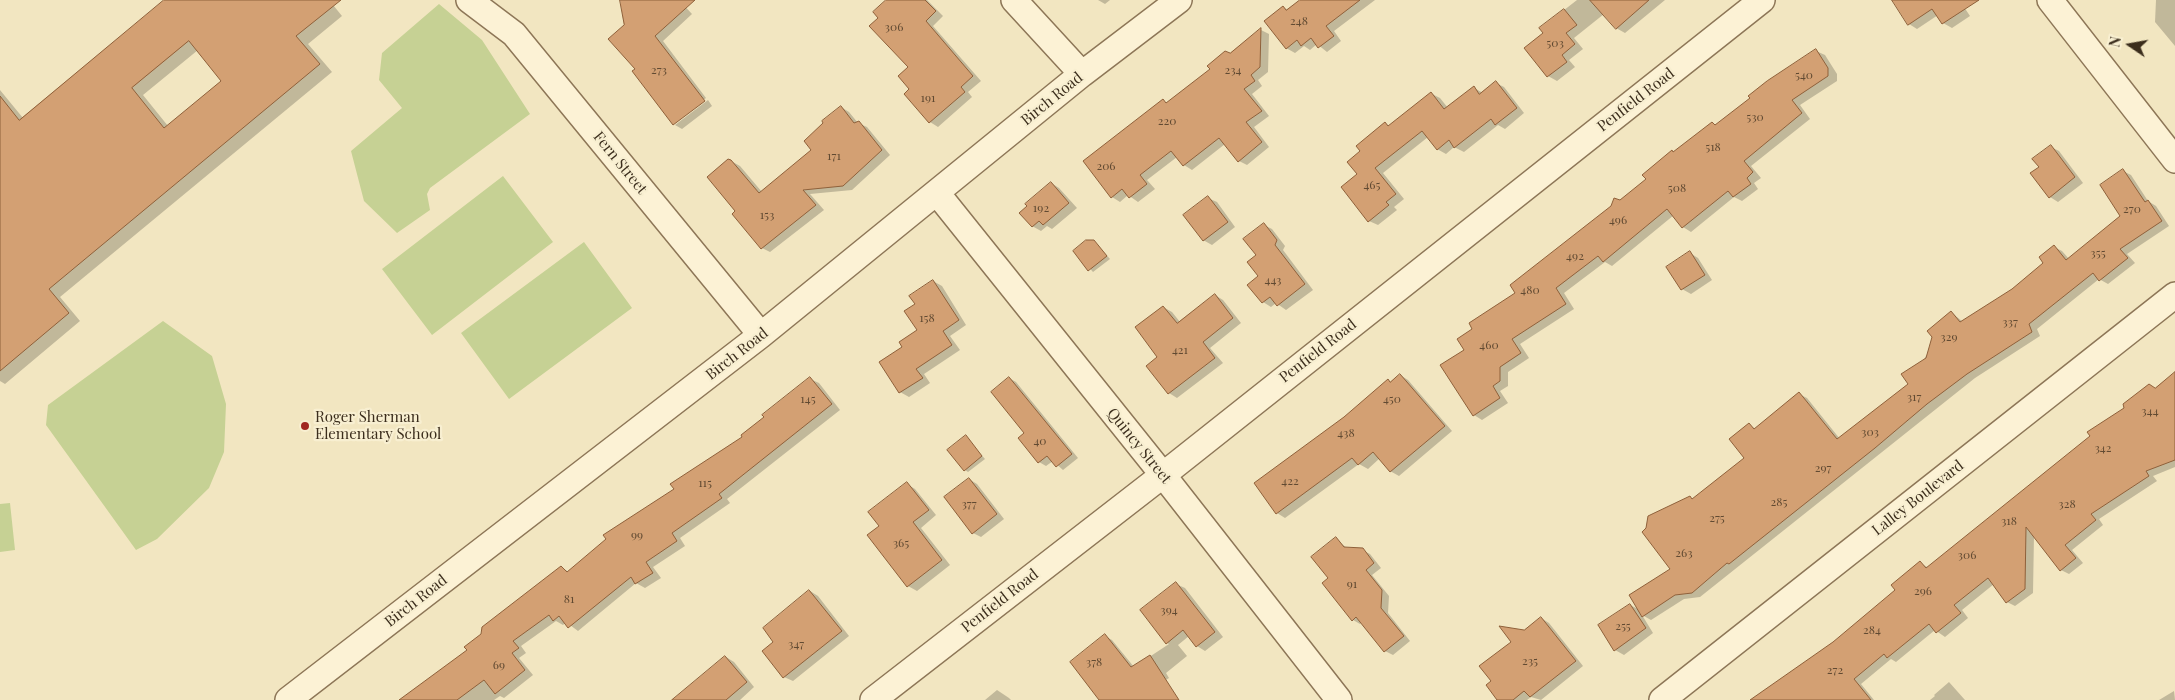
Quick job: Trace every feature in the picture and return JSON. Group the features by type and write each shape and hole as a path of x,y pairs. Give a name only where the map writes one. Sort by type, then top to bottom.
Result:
{"street":[{"name":"Fern Street","path":"469,0 514,34 761,335"},
{"path":"1014,0 1082,74"},
{"name":"Birch Road","path":"288,700 761,335 1082,74 1180,0"},
{"name":"Penfield Road","path":"873,700 1163,475 1762,0"},
{"path":"2050,0 2175,160"},
{"name":"Quincy Street","path":"937,193 1163,475 1339,700"},
{"name":"Lalley Boulevard","path":"1662,700 2175,295"}],"green space":[{"path":"439,4 482,40 530,114 430,188 427,194 430,210 397,233 364,201 351,151 402,108 379,80 382,53"},
{"path":"503,176 553,242 432,335 382,269"},
{"path":"584,242 632,308 509,399 461,333"},
{"path":"163,321 212,356 226,404 224,452 209,488 157,539 136,550 46,425 48,405"},
{"path":"10,503 15,550 0,552 0,504"}],"building":[{"path":"164,0 341,0 296,36 320,64 49,289 69,313 0,371 0,96 19,120","holes":["189,41 221,81 164,128 132,88"]},
{"path":"620,0 695,0 655,36 705,101 673,125 632,71 635,69 608,39 624,25"},
{"path":"886,0 925,0 936,11 926,21 973,76 961,87 965,92 929,123 904,94 909,89 898,76 908,67 869,26 878,18 873,12"},
{"path":"1300,0 1360,0 1326,26 1334,36 1318,48 1311,38 1301,46 1297,40 1286,49 1264,21 1283,6 1286,10"},
{"path":"1590,0 1649,0 1616,29"},
{"path":"1892,0 1979,0 1942,24 1932,9 1908,25"},
{"path":"1564,9 1577,25 1566,33 1575,44 1562,55 1567,62 1547,77 1524,48 1543,33 1539,28"},
{"path":"1261,28 1260,67 1251,75 1255,81 1244,89 1262,111 1246,122 1262,142 1238,162 1219,138 1183,166 1171,151 1140,175 1147,184 1129,198 1122,189 1111,198 1083,161 1163,99 1166,103 1210,69 1207,66 1225,51 1230,53"},
{"path":"1816,49 1828,68 1828,76 1792,100 1802,113 1744,161 1753,172 1747,178 1751,184 1733,197 1728,191 1682,228 1667,209 1603,262 1598,256 1556,288 1566,304 1512,339 1521,353 1500,367 1500,381 1493,386 1500,398 1473,416 1440,365 1464,350 1457,339 1472,329 1469,323 1515,293 1510,285 1611,206 1614,198 1620,200 1646,179 1642,175 1672,150 1673,152 1712,122 1715,125 1750,98 1748,96 1767,81"},
{"path":"1496,81 1517,108 1495,125 1491,119 1454,148 1449,140 1437,150 1422,131 1375,168 1396,194 1386,202 1389,205 1368,222 1341,187 1357,174 1347,162 1360,151 1356,146 1385,122 1388,126 1431,92 1444,109 1474,86 1479,94"},
{"path":"841,106 854,123 859,121 882,150 843,186 803,190 816,205 761,249 732,214 735,211 707,177 728,159 731,160 759,193 811,150 804,141 823,123 822,121"},
{"path":"2051,145 2075,177 2049,198 2030,173 2039,167 2032,159"},
{"path":"2123,169 2145,202 2148,200 2162,221 2120,249 2128,258 2099,281 2093,273 2029,324 2032,332 1967,374 1927,404 1875,448 1729,564 1727,563 1692,593 1675,595 1642,617 1629,595 1670,569 1642,532 1646,528 1648,516 1690,496 1692,499 1744,458 1729,439 1749,423 1754,429 1799,392 1837,439 1908,384 1901,374 1926,358 1932,337 1927,331 1951,311 1960,322 2012,289 2043,263 2039,257 2054,245 2066,260 2120,216 2100,185"},
{"path":"1051,182 1069,203 1043,225 1039,221 1032,227 1019,213 1027,206 1025,204"},
{"path":"1208,196 1228,222 1203,241 1183,215"},
{"path":"1264,223 1277,240 1275,245 1305,284 1277,306 1270,297 1262,303 1247,285 1258,276 1247,262 1256,255 1243,239"},
{"path":"1086,240 1094,240 1107,256 1088,271 1073,251"},
{"path":"1690,251 1705,275 1681,290 1666,267"},
{"path":"933,280 959,320 943,331 952,345 916,369 923,378 899,393 879,362 902,347 899,342 917,330 904,311 915,304 909,296"},
{"path":"1215,294 1233,318 1203,342 1215,358 1168,394 1146,366 1157,357 1135,327 1163,306 1177,323"},
{"path":"2175,372 2175,460 2146,471 2149,476 2091,514 2096,520 2065,545 2076,558 2060,571 2026,527 2025,589 2006,603 1988,578 1954,605 1961,613 1936,633 1929,624 1887,658 1884,654 1854,679 1871,700 1750,700 1833,642 1895,590 1891,585 1920,561 1926,568 2090,436 2087,432 2124,408 2123,404 2149,384 2155,388"},
{"path":"1400,374 1445,426 1390,472 1373,452 1358,465 1352,458 1276,514 1254,483 1344,417 1388,379 1390,382"},
{"path":"810,377 832,404 719,494 722,498 672,533 677,541 646,562 653,573 635,584 631,577 568,628 559,616 553,621 549,615 513,641 519,648 512,653 525,670 495,694 484,680 457,700 399,700 467,650 464,647 481,634 482,627 561,566 567,572 606,539 603,535 674,489 670,484 742,437 741,435 764,417 762,415"},
{"path":"1009,377 1072,454 1056,467 1047,456 1038,463 1018,438 1024,433 991,392"},
{"path":"966,435 982,456 964,471 947,450"},
{"path":"969,478 997,514 972,534 944,497"},
{"path":"907,482 929,510 913,522 942,560 907,587 867,535 879,526 868,512"},
{"path":"1336,537 1344,547 1363,548 1374,563 1366,570 1382,590 1381,608 1404,636 1384,652 1356,617 1352,621 1322,583 1328,578 1311,557"},
{"path":"1176,582 1215,632 1196,647 1183,630 1166,644 1140,610"},
{"path":"809,590 842,631 783,678 762,651 773,642 763,628"},
{"path":"1630,604 1646,628 1614,651 1598,625"},
{"path":"1541,617 1576,661 1530,697 1524,691 1513,700 1497,700 1486,685 1491,681 1479,666 1511,642 1499,626 1524,630"},
{"path":"1105,634 1131,667 1150,655 1179,700 1099,700 1070,662"},
{"path":"725,656 747,682 726,700 672,700"}],"place":[{"name":"Roger Sherman Elementary School","path":"305,426"}]}
